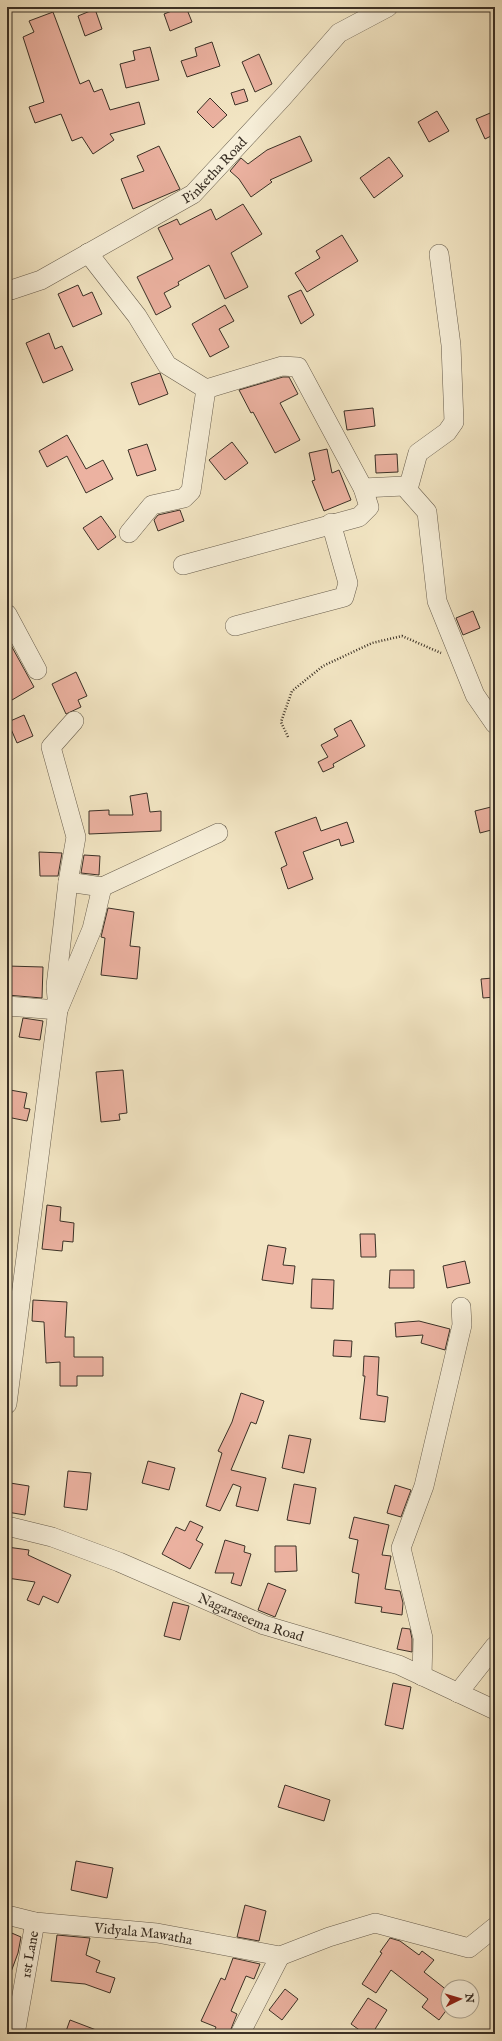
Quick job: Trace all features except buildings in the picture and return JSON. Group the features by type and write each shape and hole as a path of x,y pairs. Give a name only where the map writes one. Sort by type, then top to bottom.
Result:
{"street":[{"name":"Pinketha Road","path":"7,289 11,290 41,280 193,194 283,97 339,33 388,7"},
{"path":"88,253 137,316 167,365 206,389 282,366 298,368 363,488 369,507 359,517 331,523 183,565"},
{"path":"408,489 418,453 447,432 454,422 451,345 439,254"},
{"path":"129,533 152,504 184,498 191,491 206,389"},
{"path":"363,488 404,486 427,512 436,601 475,695 495,724"},
{"path":"235,626 344,597 348,583 331,523"},
{"path":"7,614 37,670"},
{"path":"7,1404 58,1010 56,986 68,882 76,837 51,747 74,721"},
{"path":"68,882 102,887 218,833"},
{"path":"58,1010 92,929 102,887"},
{"path":"7,1006 58,1010"},
{"path":"422,1676 423,1638 401,1548 424,1486 462,1326 461,1307"},
{"name":"Nagaraseema Road","path":"7,1526 52,1537 119,1562 264,1626 399,1665 495,1710"},
{"path":"458,1693 495,1646"},
{"name":"Vidyala Mawatha","path":"7,1915 35,1922 157,1933 280,1956"},
{"name":"1st Lane","path":"15,2034 35,1922"},
{"path":"240,2034 280,1956 329,1937 375,1923 469,1948 495,1928"}],"path":[{"path":"288,737 281,722 292,691 323,666 372,642 402,636 429,647 464,666"}]}
